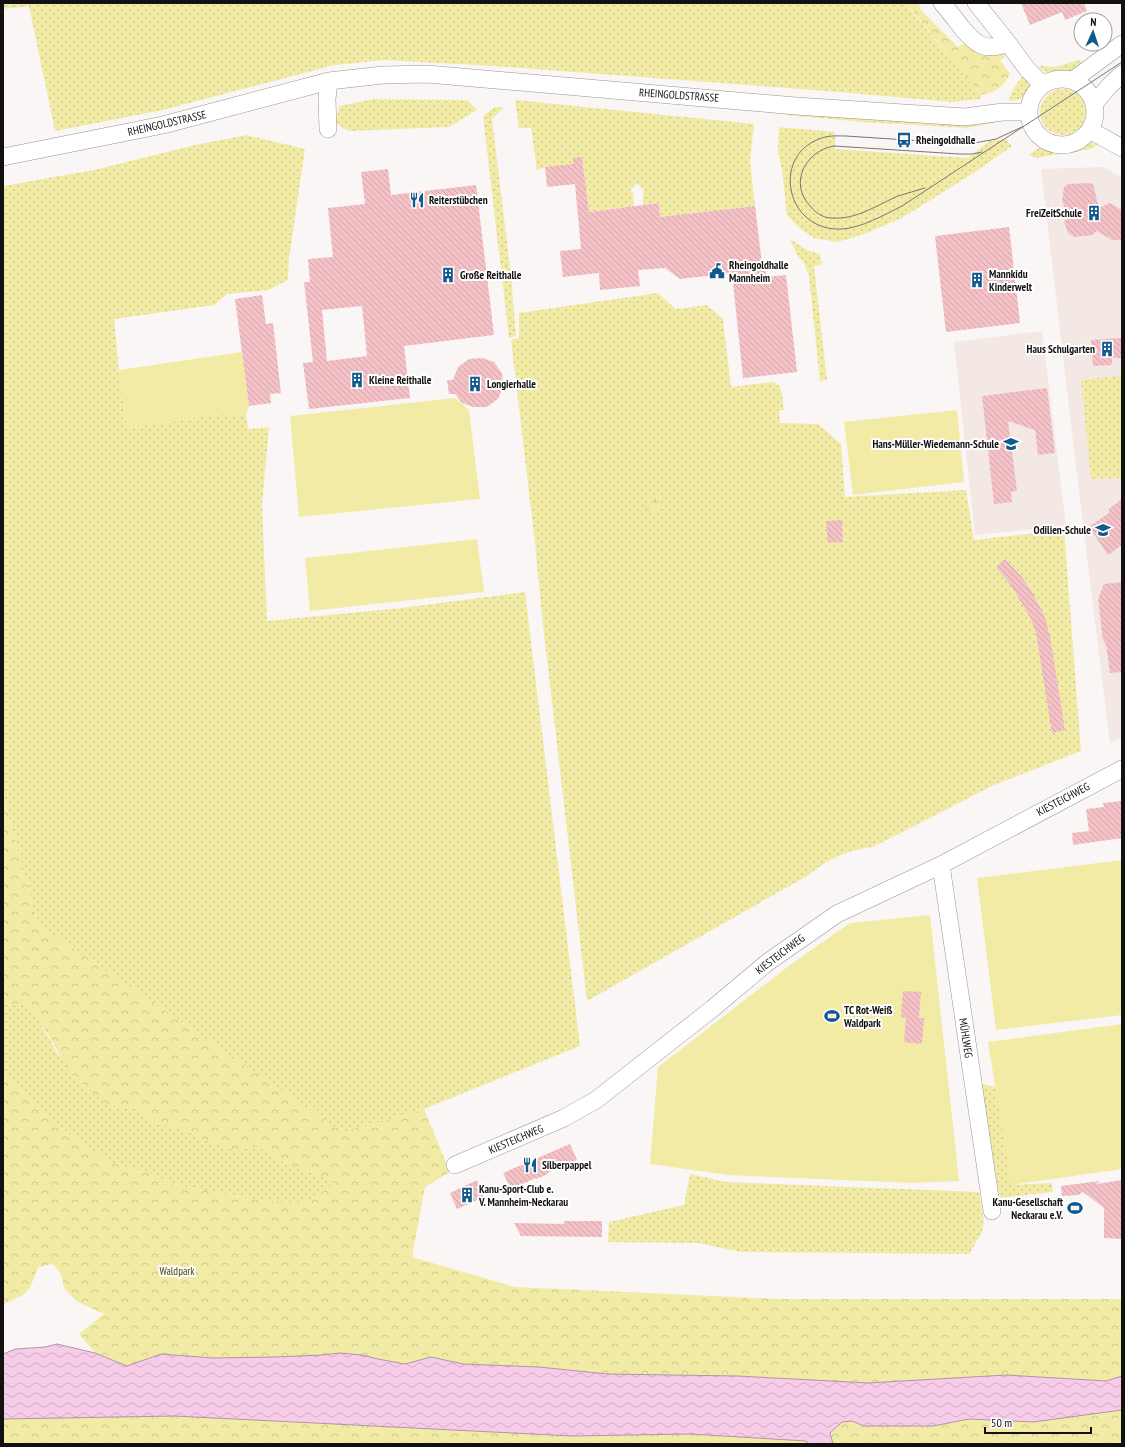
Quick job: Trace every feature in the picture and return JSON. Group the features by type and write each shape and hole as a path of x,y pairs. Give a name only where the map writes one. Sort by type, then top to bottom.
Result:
{"street":[{"path":"942,3 972,40 979,45 989,47 1008,43"},
{"path":"976,3 1027,69 1043,85"},
{"path":"1073,80 1122,44"},
{"name":"RHEINGOLDSTRASSE","path":"3,157 163,125 329,82 383,75 427,74 796,106 965,117 1003,112 1029,112"},
{"path":"1094,104 1110,85 1122,74"},
{"path":"1057,79 1073,80 1089,92 1094,104 1095,117 1090,130 1078,141 1071,144 1054,144 1047,141 1036,132 1031,122 1029,112 1033,97 1043,85 1057,79"},
{"path":"328,129 327,99 329,82"},
{"path":"1090,130 1122,148"},
{"name":"KIESTEICHWEG","path":"455,1165 564,1118 596,1100 712,1009 768,962 837,914 941,865 1122,769"},
{"name":"MÜHLWEG","path":"941,865 992,1211"}],"shaded area":[{"path":"1104,167 1122,178 1122,738 1110,743 1041,169"},
{"name":"Hans-Müller-Wiedemann-Schule","path":"1042,331 1066,526 975,535 954,342"}],"green space":[{"path":"3,3 905,3 981,95 981,99 951,102 840,92 494,66 384,60 327,66 163,110 55,131 29,6 3,9"},
{"path":"906,3 918,3 921,10 958,47 967,41 1004,49 1008,54 1000,60 1010,74 1004,83 995,91 981,95"},
{"path":"1080,60 1085,66 1061,75 1049,73 1038,66 1061,66"},
{"path":"1024,75 1030,85 1027,93 1020,99 1009,101 1013,90"},
{"path":"1063,89 1076,93 1082,99 1086,112 1082,125 1076,131 1063,135 1050,131 1044,125 1040,112 1044,99 1050,93"},
{"path":"374,99 467,100 477,110 449,127 349,131 336,124 339,106"},
{"path":"515,100 754,124 750,160 755,206 660,217 659,203 643,205 644,190 637,183 630,190 633,193 634,206 589,212 583,164 545,167 537,170 531,128 519,128"},
{"path":"495,107 504,107 492,119 511,275 516,336 509,338 483,116"},
{"path":"793,112 996,118 994,123 966,128 863,122 786,115"},
{"path":"779,127 835,132 835,149 968,158 989,141 1005,139 1012,146 975,172 902,218 859,236 837,242 814,238 798,227 787,215 782,170 778,152"},
{"path":"247,135 305,149 289,259 288,280 269,290 227,294 214,305 114,319 127,428 223,414 246,415 248,429 269,427 262,505 267,621 401,608 525,592 580,1046 424,1109 344,1133 38,924 3,794 3,186 94,170 195,145"},
{"path":"1089,142 1099,144 1091,149 1036,158 1029,155 1040,147 1044,146 1064,150"},
{"path":"790,239 807,250 820,254 822,265 814,266 827,380 820,381 809,276 804,263 798,256"},
{"path":"658,293 676,309 707,305 723,319 731,387 773,382 777,384 782,393 784,410 779,410 780,423 818,424 841,444 845,497 966,490 974,540 1064,530 1081,751 994,785 873,847 838,856 823,864 807,876 587,1001 511,340 519,337 519,313"},
{"path":"242,352 249,406 246,415 223,414 127,428 119,370"},
{"path":"1122,376 1122,478 1091,479 1081,380"},
{"path":"455,398 469,410 480,499 299,517 290,416"},
{"path":"957,410 964,482 853,495 844,422"},
{"path":"657,497 661,499 660,509 654,512 648,510 644,506 649,498"},
{"path":"477,539 484,592 310,611 305,558"},
{"name":"Waldpark","path":"3,794 38,924 343,1132 424,1109 450,1172 425,1187 412,1257 515,1287 779,1299 1122,1299 1122,1376 1106,1381 1006,1375 868,1383 737,1376 606,1374 539,1367 463,1364 431,1357 405,1364 362,1355 339,1353 275,1357 213,1358 161,1354 127,1366 95,1353 79,1334 104,1314 76,1301 64,1288 61,1274 53,1264 38,1267 27,1292 3,1304 3,1071 49,1117 76,1139 110,1162 145,1172 180,1186 257,1200 292,1203 313,1200 335,1182 273,1158 260,1146 235,1151 202,1139 188,1131 153,1122 137,1108 107,1105 72,1075 37,1016 22,1004 3,1005"},
{"path":"1122,860 1122,1015 996,1030 977,878"},
{"name":"TC Rot-Weiß Waldpark","path":"930,915 959,1181 912,1183 728,1175 650,1164 658,1067 790,965 850,923"},
{"path":"22,1004 37,1016 57,1053 107,1105 137,1108 153,1122 188,1131 202,1139 235,1150 260,1146 273,1158 336,1182 313,1200 292,1203 257,1200 180,1186 145,1172 110,1162 76,1139 49,1117 3,1071 3,1005"},
{"path":"1122,1024 1122,1169 1011,1185 988,1042"},
{"path":"980,1083 997,1088 1011,1185 1052,1183 1053,1192 1000,1198"},
{"path":"690,1174 726,1182 979,1192 984,1222 982,1232 969,1254 741,1252 698,1243 608,1242 609,1222 684,1205"},
{"path":"1122,1410 1122,1444 833,1444 830,1433 842,1422 852,1421 864,1426 933,1426 969,1419 1033,1422"},
{"path":"175,1416 572,1436 690,1434 806,1441 809,1444 3,1444 3,1419"}],"water":[{"path":"57,1344 95,1353 127,1366 161,1354 213,1358 275,1357 339,1353 362,1355 405,1364 431,1357 463,1364 539,1367 607,1374 737,1376 868,1383 1006,1375 1106,1381 1122,1376 1122,1410 1033,1422 969,1419 933,1426 864,1426 852,1421 842,1422 830,1433 833,1444 809,1444 806,1441 690,1434 572,1436 175,1416 3,1419 3,1354 16,1349 45,1347"}],"building":[{"path":"1021,3 1084,3 1087,11 1073,12 1073,17 1065,20 1062,12 1030,25"},
{"name":"Rheingoldhalle Mannheim","path":"582,157 589,212 659,203 660,217 755,206 762,263 765,265 766,277 786,275 797,372 743,378 732,273 680,279 665,268 638,270 640,286 600,290 599,273 563,277 560,251 581,249 575,184 547,187 545,167 573,164 573,158"},
{"path":"388,169 391,195 476,185 494,335 404,346 410,398 309,409 303,363 313,362 304,282 310,282 308,259 333,257 328,208 365,204 361,172","holes":["362,306 367,356 327,361 322,310"]},
{"name":"FreiZeitSchule","path":"1068,184 1093,184 1099,208 1110,203 1122,210 1122,240 1112,240 1097,231 1092,235 1074,237 1068,233 1064,221 1069,218 1062,201 1064,187"},
{"name":"Mannkidu Kinderwelt","path":"1009,227 1020,323 946,332 935,236"},
{"path":"262,295 266,324 273,323 281,393 270,394 271,403 249,406 235,299"},
{"name":"Haus Schulgarten","path":"1122,338 1122,358 1112,358 1112,365 1093,366 1091,340"},
{"name":"Longierhalle","path":"482,358 494,362 502,373 503,387 498,399 487,407 473,407 462,403 455,394 449,394 447,380 453,380 458,367 469,359"},
{"path":"1047,388 1055,453 1038,455 1035,430 1008,421 1017,491 1011,492 1012,502 994,504 982,396"},
{"name":"Odilien-Schule","path":"1122,499 1122,545 1108,555 1089,527 1109,513 1109,509"},
{"path":"842,520 843,542 828,543 826,521"},
{"path":"1005,559 1021,576 1031,590 1044,615 1050,636 1065,730 1052,733 1036,633 1030,617 1010,584 996,567"},
{"path":"1122,582 1122,672 1110,673 1106,644 1103,640 1098,599 1104,584"},
{"path":"1122,801 1122,838 1073,845 1072,833 1089,831 1086,809 1104,807 1103,803"},
{"path":"903,991 921,992 919,1018 924,1018 922,1044 904,1042 906,1018 901,1017"},
{"path":"570,1144 577,1160 511,1189 503,1173"},
{"name":"Kanu-Sport-Club e. V. Mannheim-Neckarau","path":"477,1180 484,1197 457,1209 450,1193"},
{"path":"1122,1180 1122,1239 1104,1238 1104,1208 1083,1192 1079,1195 1062,1196 1061,1186 1100,1181 1096,1184"},
{"path":"564,1221 602,1221 602,1237 521,1236 514,1223 564,1224"}],"tram line":[{"path":"1022,127 996,139 969,144 846,136 822,138 804,148 794,161 790,176 792,192 797,207 808,219 823,227 842,229 865,224 902,206 1122,62"},
{"path":"925,188 898,196 849,217 829,218 820,215 804,198 801,188 801,179 803,170 808,161 815,154 834,146 959,154 982,152"}],"place":[{"name":"Rheingoldhalle","path":"904,140"},
{"name":"Reiterstübchen","path":"417,200"},
{"name":"FreiZeitSchule","path":"1094,213"},
{"name":"Rheingoldhalle Mannheim","path":"717,271"},
{"name":"Große Reithalle","path":"448,275"},
{"name":"Mannkidu Kinderwelt","path":"977,280"},
{"name":"Haus Schulgarten","path":"1107,349"},
{"name":"Kleine Reithalle","path":"357,380"},
{"name":"Longierhalle","path":"475,384"},
{"name":"Hans-Müller-Wiedemann-Schule","path":"1011,444"},
{"name":"Odilien-Schule","path":"1103,530"},
{"name":"TC Rot-Weiß Waldpark","path":"832,1016"},
{"name":"Silberpappel","path":"530,1165"},
{"name":"Kanu-Sport-Club e. V. Mannheim-Neckarau","path":"467,1195"},
{"name":"Kanu-Gesellschaft Neckarau e.V.","path":"1075,1208"}]}
